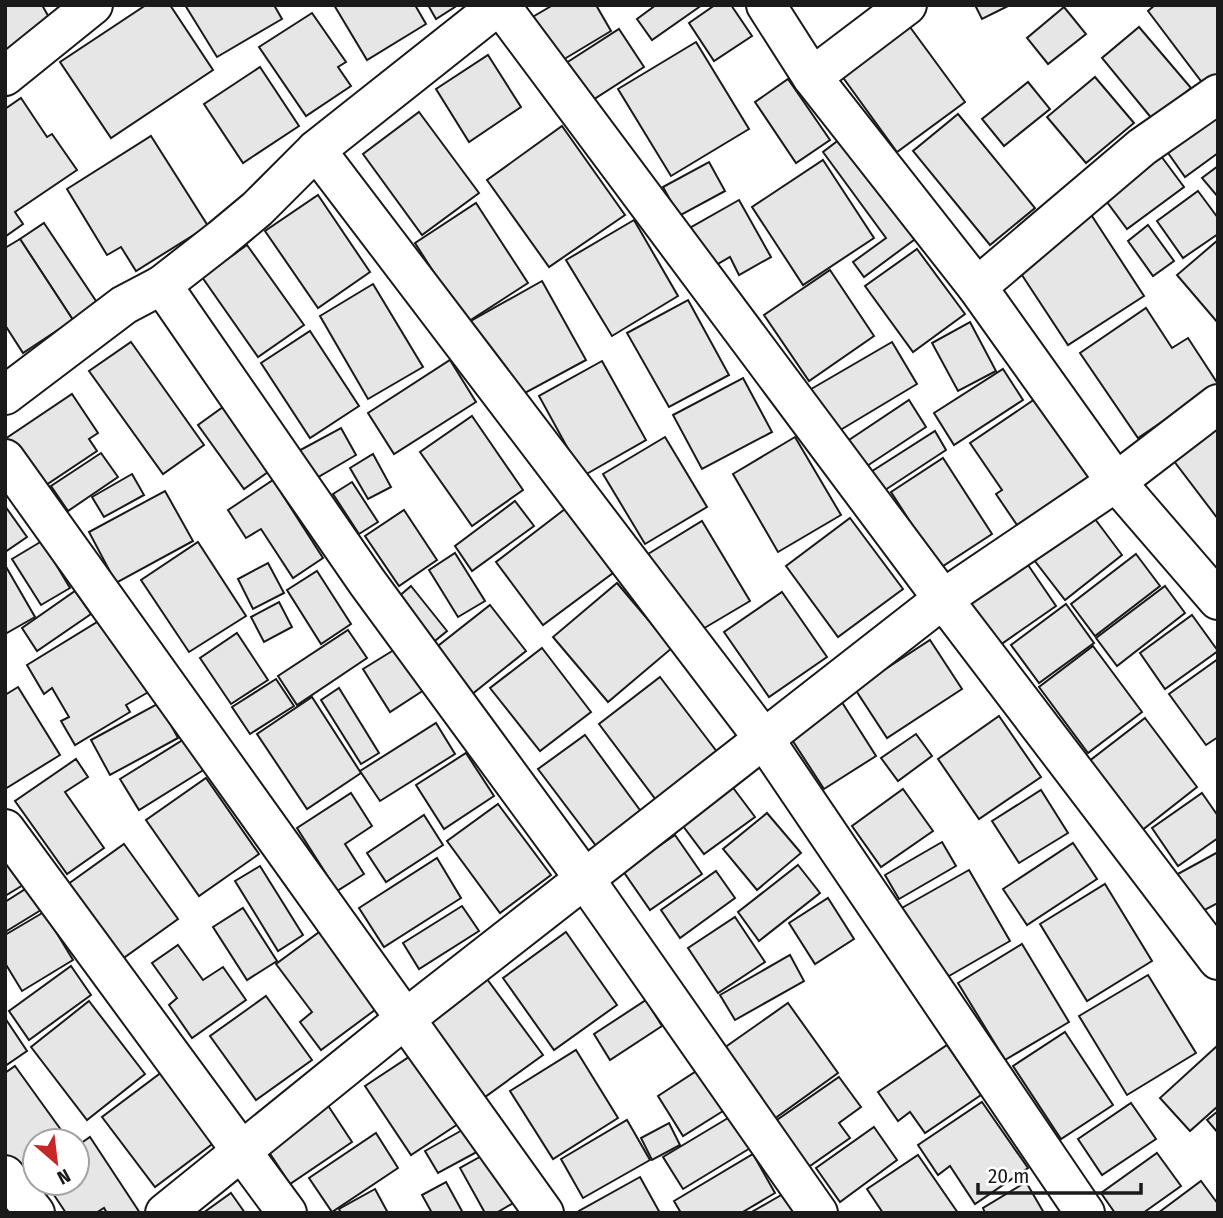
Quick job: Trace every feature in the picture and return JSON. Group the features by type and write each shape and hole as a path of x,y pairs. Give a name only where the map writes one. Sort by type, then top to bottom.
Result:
{"street":[{"path":"5,76 93,5"},
{"path":"5,395 124,305 162,285 257,209 316,150 499,5 943,599 1218,960"},
{"path":"766,5 813,77 978,287 1116,482 1218,600"},
{"path":"813,77 907,5"},
{"path":"978,287 1142,147 1218,94"},
{"path":"316,150 764,740 1086,1213"},
{"path":"162,285 367,582 584,878 818,1213"},
{"path":"165,1213 405,1019 943,599 1116,482 1218,404"},
{"path":"5,458 544,1213"},
{"path":"5,829 241,1153 288,1213"},
{"path":"5,1175 36,1213"}],"building":[{"path":"5,5 42,5 55,28 10,55 5,48"},
{"path":"146,5 170,5 213,70 111,138 60,62"},
{"path":"185,5 274,5 282,19 217,57"},
{"path":"334,5 415,5 426,24 367,60"},
{"path":"428,5 458,5 436,19"},
{"path":"553,5 596,5 611,31 551,67 524,22"},
{"path":"656,5 702,5 652,40 637,19"},
{"path":"715,5 731,5 752,36 714,61 689,23"},
{"path":"975,5 1010,5 982,19"},
{"path":"1155,5 1218,5 1218,75 1204,85 1148,11"},
{"path":"1064,7 1086,34 1048,64 1027,38"},
{"path":"312,13 346,62 338,67 351,86 306,116 259,47"},
{"path":"907,23 965,102 897,152 839,72"},
{"path":"1139,27 1191,88 1153,120 1102,58"},
{"path":"619,29 644,67 588,103 563,65"},
{"path":"696,42 749,129 671,176 618,89"},
{"path":"488,55 521,107 469,142 436,89"},
{"path":"260,67 299,126 243,163 204,104"},
{"path":"1095,77 1134,123 1086,163 1047,117"},
{"path":"788,79 830,140 796,163 755,102"},
{"path":"1028,82 1050,109 1004,146 982,119"},
{"path":"21,98 47,137 52,134 77,170 15,212 23,224 6,236 5,109"},
{"path":"419,112 479,193 422,235 363,154"},
{"path":"1218,113 1218,153 1185,177 1166,150"},
{"path":"958,114 1035,208 990,245 913,151"},
{"path":"562,126 625,215 549,267 487,180"},
{"path":"848,133 922,234 864,277 853,262 886,238 823,152"},
{"path":"151,136 208,226 136,271 121,247 107,255 67,189"},
{"path":"1161,156 1184,187 1127,229 1104,198"},
{"path":"823,160 874,238 803,285 752,207"},
{"path":"709,162 725,191 679,216 663,187"},
{"path":"1218,166 1218,197 1202,178"},
{"path":"1198,191 1218,218 1218,234 1183,258 1157,221"},
{"path":"318,195 370,272 318,308 265,231"},
{"path":"739,200 771,257 739,275 730,257 709,269 688,229"},
{"path":"476,203 528,283 466,323 415,243"},
{"path":"1090,213 1144,296 1068,345 1014,263"},
{"path":"634,220 678,296 612,336 566,260"},
{"path":"44,223 98,304 73,320 20,239"},
{"path":"1148,225 1174,261 1153,276 1128,241"},
{"path":"20,239 73,320 23,353 5,325 5,248"},
{"path":"1218,240 1218,323 1177,275"},
{"path":"247,245 304,325 258,357 202,277"},
{"path":"917,249 965,314 913,352 865,286"},
{"path":"830,270 874,336 809,381 764,315"},
{"path":"542,281 586,360 512,400 469,322"},
{"path":"373,284 423,367 368,399 320,316"},
{"path":"688,300 729,375 669,407 627,333"},
{"path":"1146,308 1172,348 1188,338 1218,384 1138,438 1080,353"},
{"path":"970,322 996,371 958,391 932,343"},
{"path":"310,331 359,406 310,438 261,363"},
{"path":"131,342 204,445 163,474 89,371"},
{"path":"892,342 917,384 832,435 806,392"},
{"path":"450,360 476,402 394,454 368,413"},
{"path":"602,361 646,440 583,476 539,396"},
{"path":"1003,369 1023,400 954,445 934,413"},
{"path":"743,378 772,432 702,469 673,415"},
{"path":"72,394 98,433 89,439 97,451 46,485 26,455 15,463 5,449 5,439"},
{"path":"1038,397 1097,481 1021,531 996,494 1002,490 970,443"},
{"path":"909,400 926,427 864,468 846,442"},
{"path":"223,407 268,472 244,489 198,425"},
{"path":"1218,408 1218,519 1164,448"},
{"path":"472,416 523,490 472,526 420,452"},
{"path":"341,428 356,455 308,483 293,454"},
{"path":"935,431 946,450 879,494 866,475"},
{"path":"665,437 707,507 645,544 603,474"},
{"path":"795,437 841,515 778,552 733,474"},
{"path":"101,453 118,477 68,511 51,486"},
{"path":"373,454 391,487 368,499 350,468"},
{"path":"943,458 992,534 940,568 891,492"},
{"path":"132,474 144,495 104,517 92,497"},
{"path":"273,480 323,558 293,578 261,529 246,538 228,510"},
{"path":"352,482 378,522 359,534 333,494"},
{"path":"165,491 193,541 116,583 89,532"},
{"path":"515,501 534,526 472,571 455,546"},
{"path":"5,506 27,537 5,552"},
{"path":"565,509 613,573 543,625 496,562"},
{"path":"404,510 437,560 399,586 365,536"},
{"path":"1089,511 1122,555 1065,600 1031,556"},
{"path":"850,518 903,589 838,637 786,566"},
{"path":"702,521 750,601 696,633 648,554"},
{"path":"42,541 70,588 41,605 12,559"},
{"path":"198,542 246,616 189,652 141,580"},
{"path":"455,553 485,601 458,617 429,570"},
{"path":"1136,554 1160,586 1095,636 1071,604"},
{"path":"1026,562 1056,606 1000,645 970,602"},
{"path":"268,563 284,593 253,609 238,579"},
{"path":"5,565 35,617 5,634"},
{"path":"317,571 351,624 321,644 287,590"},
{"path":"617,583 672,648 608,702 553,637"},
{"path":"411,586 447,631 425,649 390,604"},
{"path":"1165,586 1185,613 1117,666 1096,638"},
{"path":"75,591 91,614 37,651 22,628"},
{"path":"782,592 827,657 769,697 724,632"},
{"path":"279,602 292,627 264,642 251,617"},
{"path":"1066,604 1094,643 1039,683 1011,645"},
{"path":"490,605 526,651 466,699 429,653"},
{"path":"1192,615 1218,651 1165,689 1140,653"},
{"path":"107,616 152,690 126,705 130,712 75,745 61,721 69,717 52,688 44,694 27,665"},
{"path":"348,630 367,658 297,705 278,676"},
{"path":"237,633 268,680 231,704 200,658"},
{"path":"930,640 962,689 887,738 855,689"},
{"path":"1093,646 1142,712 1088,753 1039,687"},
{"path":"397,648 424,690 390,712 363,669"},
{"path":"542,648 591,712 540,751 490,688"},
{"path":"1218,659 1218,737 1206,745 1169,694"},
{"path":"660,677 724,761 662,808 599,724"},
{"path":"276,679 294,706 250,734 232,707"},
{"path":"18,687 60,755 5,789 5,695"},
{"path":"339,688 379,753 361,764 321,700"},
{"path":"838,696 876,756 824,789 785,729"},
{"path":"312,697 361,773 307,809 257,734"},
{"path":"159,703 178,738 110,775 91,740"},
{"path":"999,716 1041,777 979,819 938,759"},
{"path":"1145,718 1197,787 1141,831 1088,762"},
{"path":"436,723 455,754 380,801 360,771"},
{"path":"916,734 932,756 898,781 881,758"},
{"path":"585,735 645,817 600,851 538,769"},
{"path":"186,738 205,769 139,810 120,779"},
{"path":"466,753 494,796 444,829 416,785"},
{"path":"76,759 88,777 65,792 104,848 67,874 15,801"},
{"path":"206,778 259,854 199,896 146,820"},
{"path":"731,785 755,817 704,854 680,822"},
{"path":"903,789 933,831 881,867 852,826"},
{"path":"1041,790 1068,833 1019,863 992,821"},
{"path":"351,793 372,826 345,844 364,874 337,891 297,828"},
{"path":"1202,793 1218,816 1218,838 1178,866 1152,828"},
{"path":"498,804 551,875 500,913 447,841"},
{"path":"767,813 801,853 757,890 723,849"},
{"path":"424,815 443,845 386,882 367,853"},
{"path":"675,835 702,874 650,910 623,871"},
{"path":"942,842 956,866 899,899 885,875"},
{"path":"1073,843 1097,879 1027,925 1003,889"},
{"path":"124,844 178,919 118,962 64,887"},
{"path":"1218,852 1218,903 1197,914 1176,875"},
{"path":"437,858 461,898 384,947 359,908"},
{"path":"5,860 23,885 5,896"},
{"path":"798,865 820,893 759,941 738,912"},
{"path":"260,866 303,935 278,951 235,881"},
{"path":"969,870 1010,941 942,980 900,909"},
{"path":"716,871 735,898 680,938 661,910"},
{"path":"1105,884 1152,961 1087,1001 1040,924"},
{"path":"27,888 41,910 5,932 5,902"},
{"path":"828,898 854,939 815,964 789,923"},
{"path":"462,906 479,931 419,969 403,943"},
{"path":"243,908 277,961 247,980 213,927"},
{"path":"44,912 73,960 22,991 5,963 5,935"},
{"path":"735,917 765,962 718,993 688,948"},
{"path":"326,927 383,1004 321,1050 300,1022 312,1012 276,964"},
{"path":"566,932 617,1005 554,1050 503,978"},
{"path":"1022,944 1069,1022 1005,1060 958,983"},
{"path":"178,945 203,980 223,967 246,1000 192,1038 169,1005 177,998 152,963"},
{"path":"790,955 804,981 735,1020 720,995"},
{"path":"71,966 91,995 29,1040 9,1011"},
{"path":"484,975 543,1055 485,1097 427,1017"},
{"path":"1148,975 1196,1053 1127,1095 1079,1016"},
{"path":"266,996 312,1060 256,1100 210,1036"},
{"path":"646,1000 662,1026 610,1060 594,1034"},
{"path":"89,1001 145,1074 87,1120 31,1047"},
{"path":"788,1003 838,1073 774,1119 724,1048"},
{"path":"5,1018 27,1051 5,1066"},
{"path":"1065,1032 1113,1105 1061,1139 1013,1066"},
{"path":"947,1045 981,1095 925,1133 910,1112 898,1121 878,1092"},
{"path":"1217,1046 1218,1106 1190,1131 1160,1098"},
{"path":"576,1050 618,1118 553,1159 510,1091"},
{"path":"412,1055 458,1124 411,1155 365,1086"},
{"path":"15,1066 59,1127 21,1127 21,1174 11,1181 5,1173 5,1073"},
{"path":"698,1070 723,1111 683,1136 658,1096"},
{"path":"162,1072 215,1142 155,1187 102,1117"},
{"path":"839,1077 861,1107 839,1123 850,1138 807,1168 774,1122"},
{"path":"982,1102 1028,1168 975,1204 950,1166 938,1175 918,1145"},
{"path":"1131,1103 1156,1139 1102,1175 1078,1139"},
{"path":"327,1104 352,1142 290,1184 265,1146"},
{"path":"1218,1111 1218,1133 1207,1120"},
{"path":"733,1115 752,1147 683,1189 663,1157"},
{"path":"627,1120 650,1160 583,1198 561,1159"},
{"path":"669,1123 680,1145 652,1160 641,1138"},
{"path":"473,1124 486,1147 438,1173 425,1151"},
{"path":"874,1127 897,1160 840,1202 816,1168"},
{"path":"376,1133 398,1168 332,1212 309,1178"},
{"path":"91,1139 140,1213 107,1213 104,1208 96,1213 66,1213 55,1197 91,1197"},
{"path":"494,1149 522,1198 496,1213 485,1213 460,1168"},
{"path":"1157,1153 1181,1186 1143,1213 1115,1213 1101,1193"},
{"path":"753,1154 775,1193 741,1213 681,1213 674,1201"},
{"path":"918,1155 958,1213 883,1213 867,1189"},
{"path":"640,1177 660,1213 580,1213 579,1211"},
{"path":"1201,1181 1218,1204 1218,1213 1158,1213"},
{"path":"446,1182 463,1213 432,1213 422,1195"},
{"path":"1026,1182 1044,1213 985,1213 983,1208"},
{"path":"375,1189 388,1213 341,1213 339,1209"},
{"path":"231,1193 245,1213 203,1213"},
{"path":"783,1194 794,1213 750,1213"}]}
